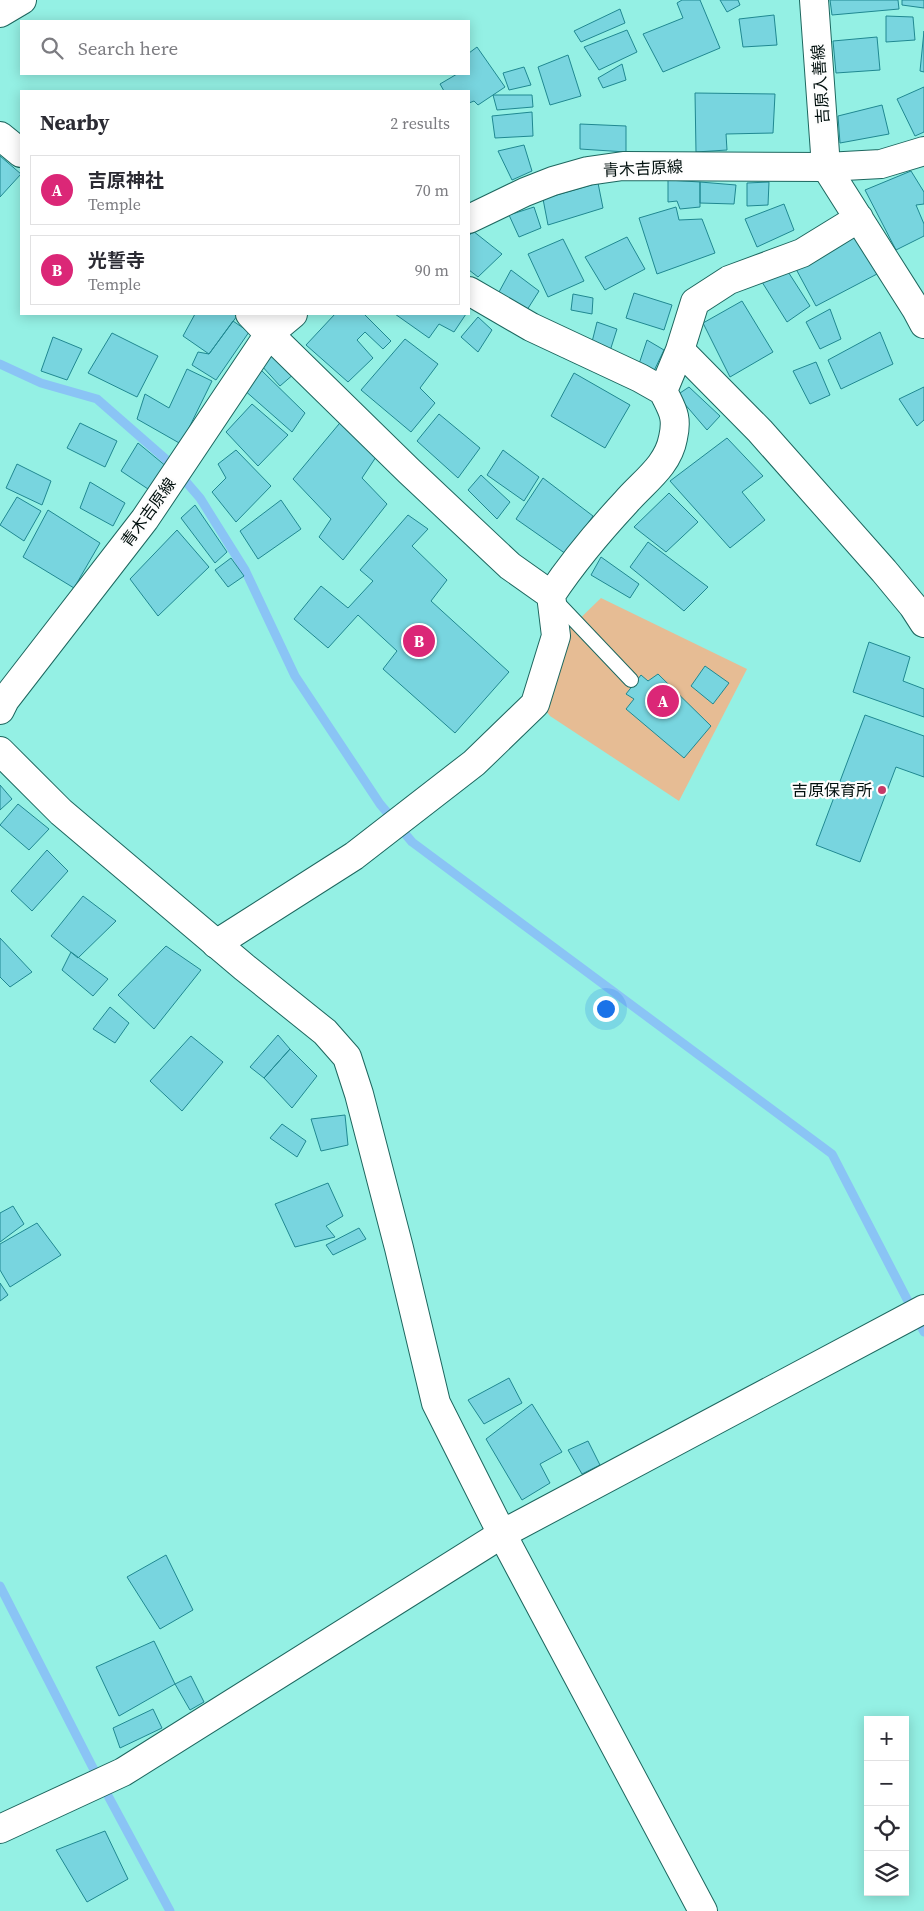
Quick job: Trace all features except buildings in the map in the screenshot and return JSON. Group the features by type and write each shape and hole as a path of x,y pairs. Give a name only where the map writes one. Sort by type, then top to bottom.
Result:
{"street":[{"path":"0,13 22,0"},
{"name":"吉原入善線","path":"814,0 826,168"},
{"path":"0,136 20,152"},
{"name":"青木吉原線","path":"470,219 525,192 553,181 588,171 623,166 826,168 881,164 924,151"},
{"path":"826,168 924,324"},
{"path":"663,391 680,350 694,302 729,280 802,253 858,218"},
{"path":"216,944 354,856 474,763 535,704 556,636 551,595 566,574 626,502 663,463 673,440 676,416 663,391 640,378 531,327 470,292"},
{"path":"251,315 409,471 510,566 551,595"},
{"name":"青木吉原線","path":"2,701 146,519 269,334 293,315"},
{"path":"680,350 760,431 884,571 913,606 924,623"},
{"path":"0,751 61,812 216,944 325,1032 347,1057 359,1094 399,1248 436,1404 502,1534 703,1911"},
{"path":"0,1829 123,1772 502,1534 924,1309"}],"lane":[{"path":"551,595 631,680"}],"shaded area":[{"path":"601,598 747,669 679,801 550,716 543,707 565,633"}],"waterway":[{"path":"0,364 41,383 97,399 169,462 200,498 245,570 295,676 380,804 412,842 832,1154 924,1332"},
{"path":"0,1586 92,1766 170,1911"}],"place":[{"name":"光誓寺","path":"419,641"},
{"name":"吉原神社","path":"663,701"},
{"name":"吉原保育所","path":"882,790"}]}
